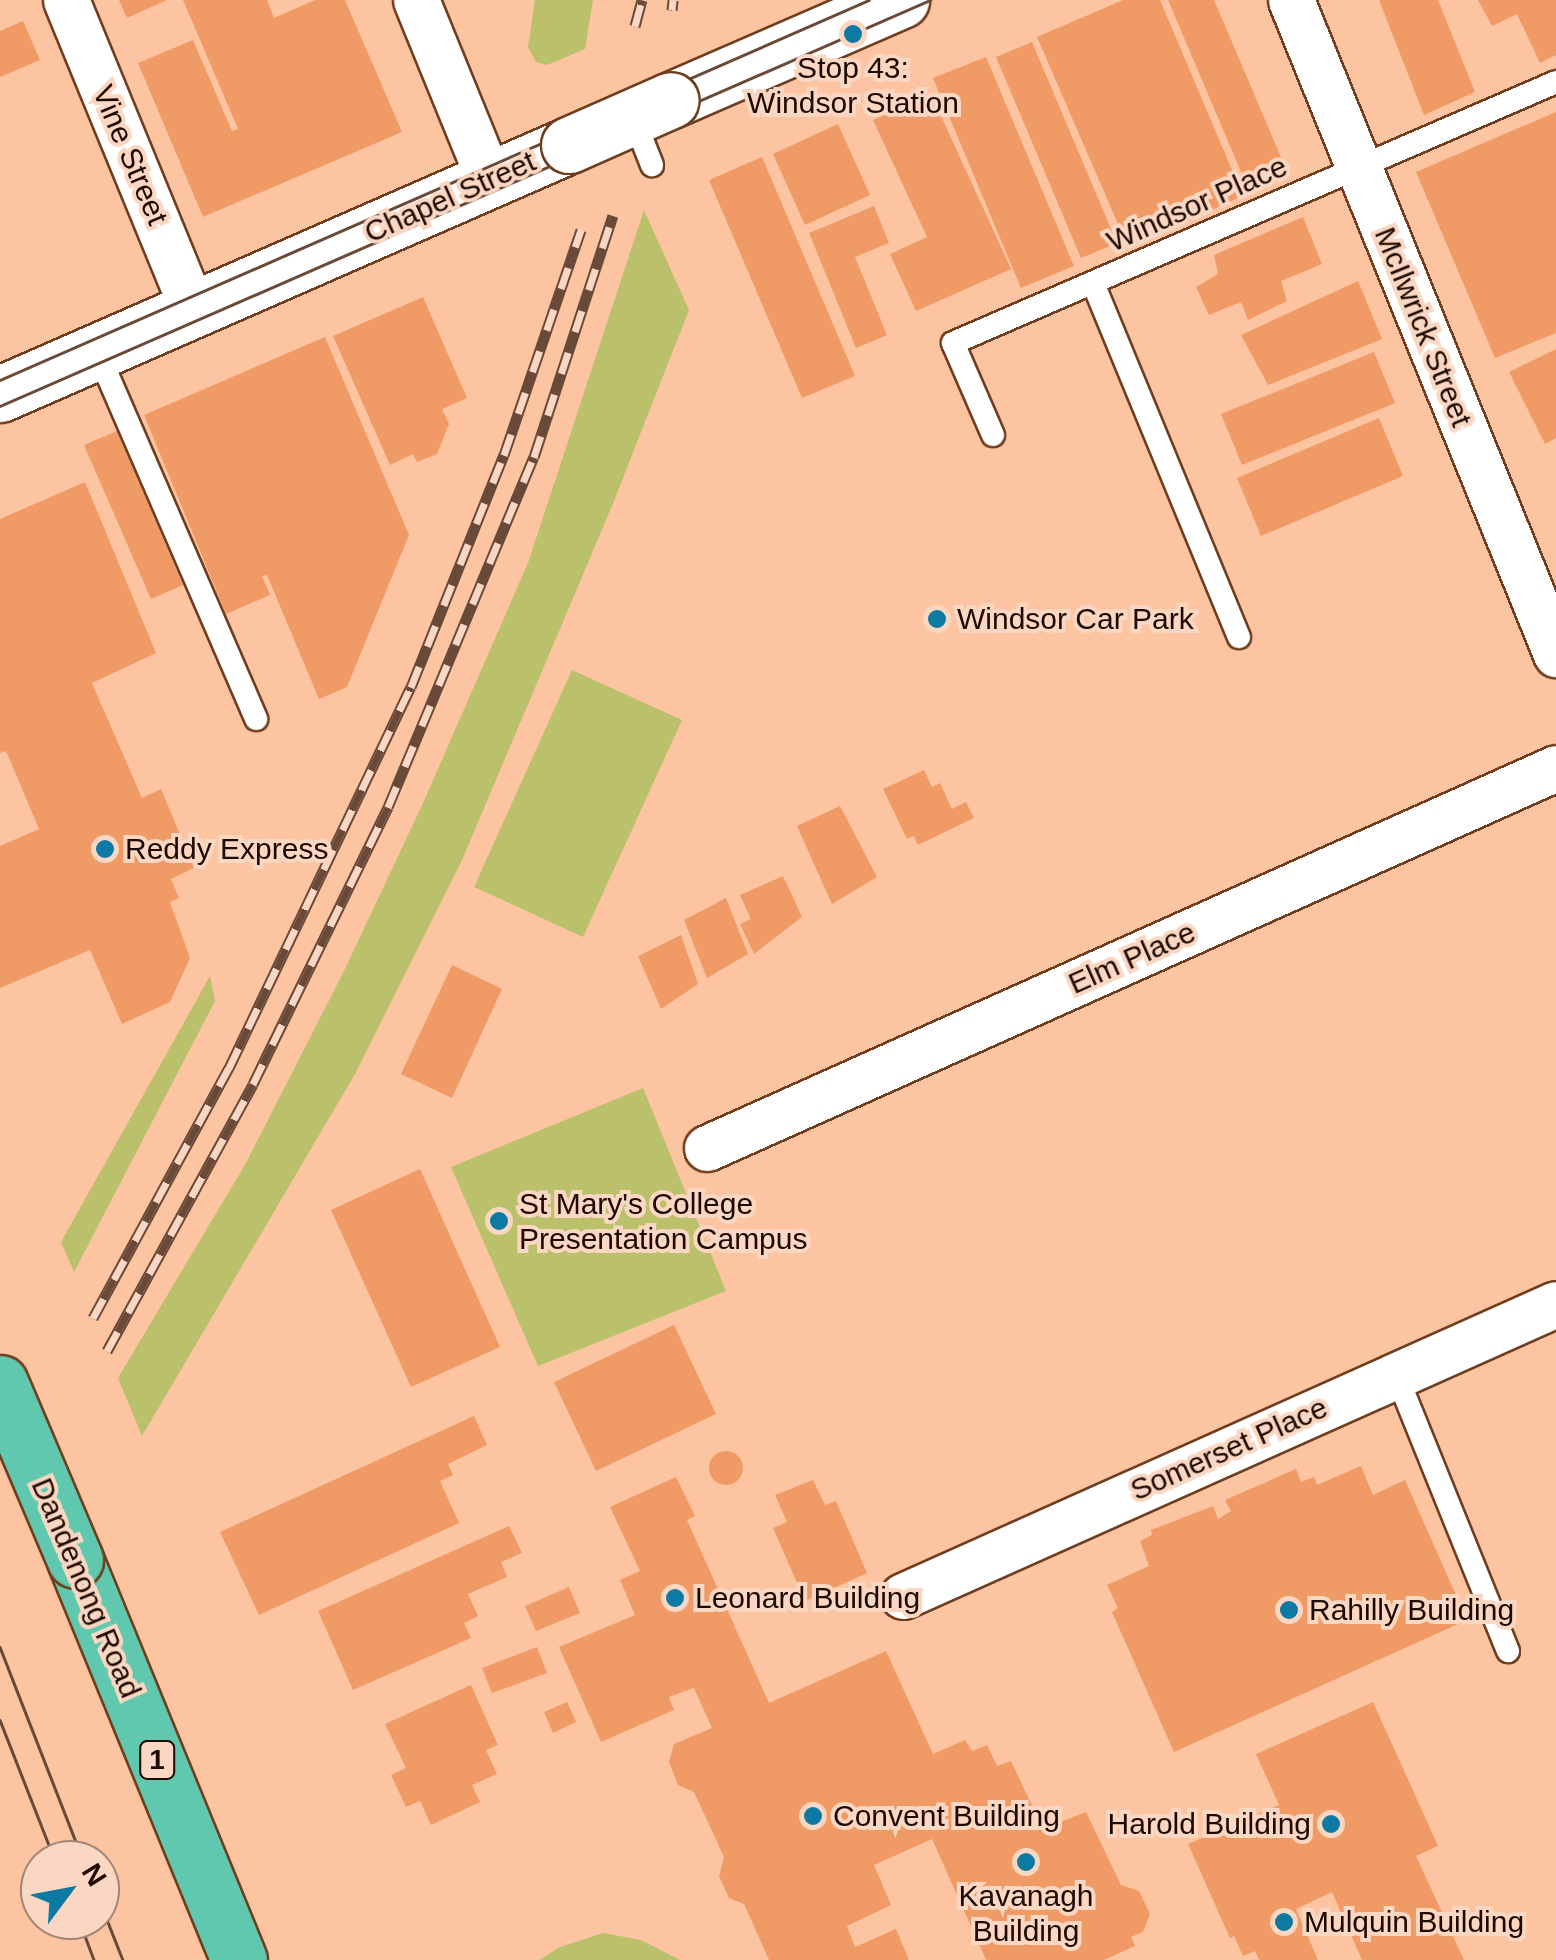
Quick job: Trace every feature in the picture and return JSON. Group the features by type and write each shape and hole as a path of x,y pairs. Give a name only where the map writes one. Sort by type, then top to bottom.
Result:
{"highway":[{"name":"Dandenong Road","path":"0,1382 239,1960"}],"street":[{"name":"Vine Street","path":"66,0 193,310"},
{"path":"416,0 489,180"},
{"name":"Chapel Street","path":"0,394 570,145 652,127 901,0"},
{"name":"McIlwrick Street","path":"1290,0 1556,652"},
{"name":"Elm Place","path":"708,1148 1556,768"},
{"name":"Somerset Place","path":"903,1596 1556,1304"}],"lane":[{"name":"Windsor Place","path":"993,435 953,343 1556,82"},
{"path":"1093,283 1239,637"},
{"path":"98,351 256,719"},
{"path":"1396,1374 1508,1651"}],"green space":[{"path":"535,0 593,0 585,49 547,65 536,62 528,47"},
{"path":"644,210 689,310 612,506 462,860 355,1074 142,1436 118,1378 246,1163 344,971 424,801 528,563"},
{"path":"572,670 682,720 583,937 474,887"},
{"path":"210,976 215,1001 74,1272 61,1242"},
{"path":"643,1088 726,1291 538,1366 451,1167"},
{"path":"603,1933 641,1940 680,1960 539,1960 560,1947"}],"building":[{"path":"119,0 167,0 127,18"},
{"path":"183,0 267,0 274,18 315,0 345,0 402,132 203,217 138,63 193,40 232,131 238,129"},
{"path":"1123,0 1160,0 1243,196 1128,247 1037,37"},
{"path":"1168,0 1214,0 1289,176 1250,193"},
{"path":"1379,0 1438,0 1475,92 1424,115"},
{"path":"1478,0 1556,0 1556,55 1540,63 1517,14 1492,26"},
{"path":"23,21 40,60 0,77 0,31"},
{"path":"1032,42 1117,243 1081,258 996,57"},
{"path":"986,57 1074,266 1021,288 933,78"},
{"path":"931,94 1011,269 916,311 890,254 927,237 873,120"},
{"path":"1556,112 1556,333 1495,358 1416,172"},
{"path":"838,124 870,195 805,225 773,154"},
{"path":"762,157 855,376 802,398 709,180"},
{"path":"874,206 889,243 855,257 887,335 856,348 809,233"},
{"path":"1303,217 1322,264 1281,281 1287,301 1248,320 1241,302 1209,315 1196,287 1218,274 1214,255"},
{"path":"1358,281 1382,339 1268,385 1241,335"},
{"path":"423,297 467,398 442,409 449,424 437,454 417,462 413,454 390,465 333,336"},
{"path":"325,337 409,535 347,687 319,699 267,575 262,576 270,595 226,614 144,415"},
{"path":"1556,349 1556,438 1545,444 1509,372"},
{"path":"1374,352 1395,403 1242,465 1221,414"},
{"path":"1379,418 1403,476 1261,536 1237,478"},
{"path":"117,431 183,585 151,599 84,445"},
{"path":"85,482 156,653 92,683 142,798 161,789 194,868 171,879 179,898 170,902 190,958 170,1002 122,1024 90,950 0,988 0,846 39,829 6,751 0,753 0,519"},
{"path":"924,770 932,787 940,783 952,809 966,802 974,818 918,845 914,836 907,839 883,789"},
{"path":"840,806 877,877 832,904 797,826"},
{"path":"783,876 802,917 754,954 740,924 751,919 740,895"},
{"path":"726,898 748,954 707,978 684,920"},
{"path":"681,935 698,984 661,1009 638,956"},
{"path":"452,965 502,989 452,1098 401,1074"},
{"path":"420,1169 500,1347 411,1387 331,1210"},
{"path":"674,1325 716,1414 596,1471 554,1382"},
{"path":"474,1416 487,1445 448,1464 453,1475 440,1481 459,1523 259,1615 220,1532"},
{"path":"726,1451 738,1456 743,1468 738,1480 726,1485 714,1480 709,1468 714,1456"},
{"name":"Rahilly Building","path":"1361,1466 1373,1495 1405,1480 1467,1620 1174,1752 1112,1612 1118,1608 1107,1585 1149,1566 1140,1541 1152,1535 1151,1530 1213,1506 1218,1519 1231,1511 1225,1500 1296,1469 1301,1482 1314,1477 1317,1485"},
{"path":"676,1477 695,1516 687,1520 769,1703 886,1651 933,1754 965,1740 972,1751 987,1745 997,1766 1011,1761 1043,1829 1086,1812 1121,1885 1139,1891 1150,1914 1143,1932 1131,1937 1135,1946 1104,1960 986,1960 932,1839 874,1865 891,1905 847,1926 855,1947 896,1929 909,1960 769,1960 744,1904 729,1898 719,1876 724,1857 694,1792 678,1785 669,1762 674,1744 712,1728 694,1688 669,1697 674,1710 601,1742 559,1647 635,1615 620,1580 640,1571 610,1507"},
{"path":"813,1480 825,1505 836,1501 867,1573 805,1601 773,1528 787,1522 775,1495"},
{"path":"509,1526 522,1553 501,1562 507,1577 468,1594 478,1616 464,1623 471,1638 353,1690 318,1611"},
{"path":"569,1587 580,1613 536,1631 525,1606"},
{"path":"537,1647 547,1673 492,1693 482,1668"},
{"path":"471,1685 498,1745 486,1750 497,1774 472,1785 480,1802 431,1825 420,1801 406,1807 391,1775 406,1768 385,1724"},
{"path":"567,1702 576,1722 553,1733 544,1712"},
{"name":"Harold Building","path":"1373,1702 1438,1846 1416,1856 1464,1960 1362,1960 1332,1892 1296,1909 1318,1960 1259,1960 1255,1951 1243,1956 1234,1936 1230,1938 1188,1844 1279,1805 1256,1754"}],"tram line":[{"path":"0,380 869,0"},
{"path":"0,406 930,0"},
{"path":"0,1647 75,1840"},
{"path":"0,1720 47,1840"},
{"path":"86,1940 94,1960"},
{"path":"115,1940 123,1960"}],"railway":[{"path":"635,26 642,0"},
{"path":"672,10 673,0"},
{"path":"107,1351 253,1084 388,807 534,457 613,216"},
{"path":"93,1318 229,1068 411,687 504,455 581,230"}],"place":[{"name":"Stop 43: Windsor Station","path":"853,34"},
{"name":"Windsor Car Park","path":"937,619"},
{"name":"Reddy Express","path":"105,849"},
{"name":"St Mary's College Presentation Campus","path":"499,1221"},
{"name":"Leonard Building","path":"675,1598"},
{"name":"Rahilly Building","path":"1289,1610"},
{"name":"Convent Building","path":"813,1816"},
{"name":"Harold Building","path":"1331,1824"},
{"name":"Kavanagh Building","path":"1026,1862"},
{"name":"Mulquin Building","path":"1284,1922"}]}
